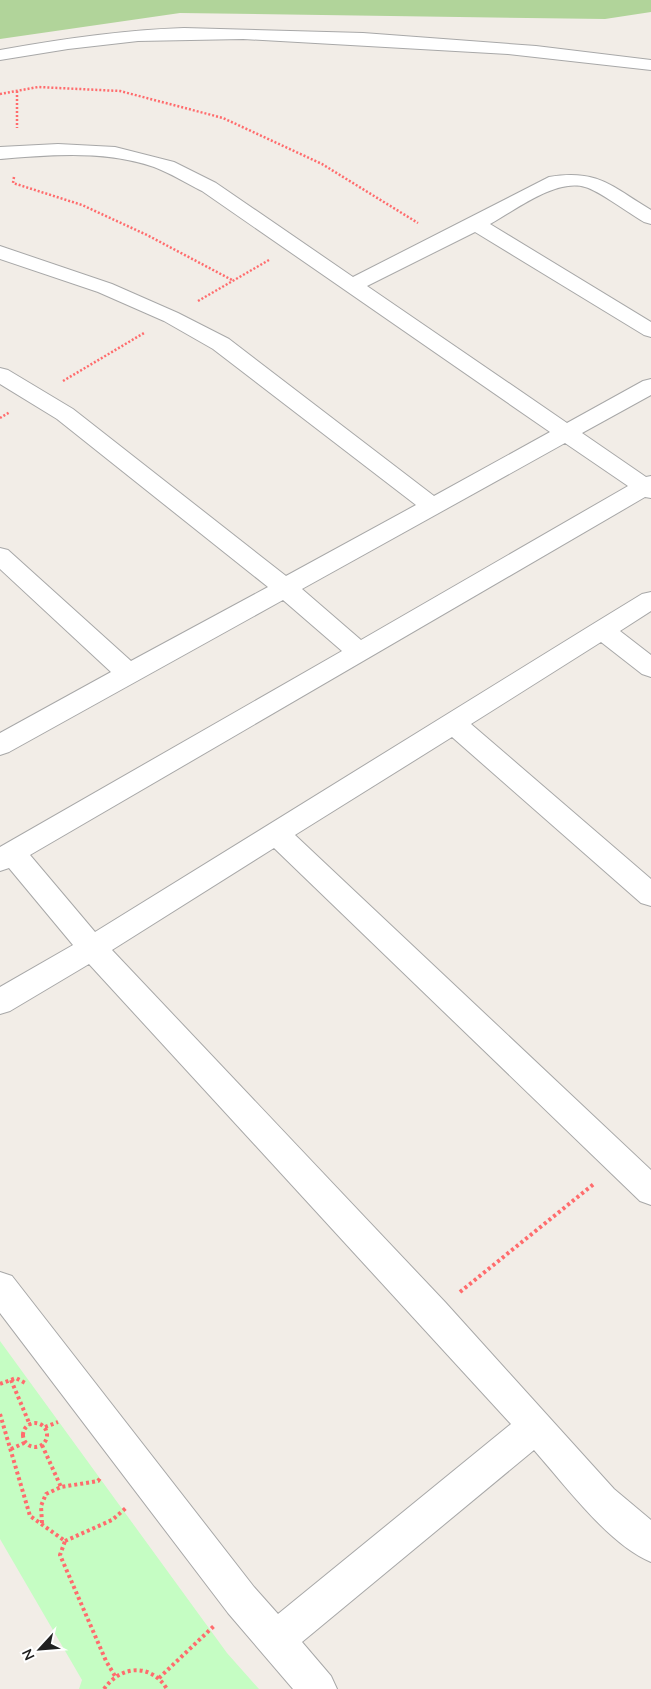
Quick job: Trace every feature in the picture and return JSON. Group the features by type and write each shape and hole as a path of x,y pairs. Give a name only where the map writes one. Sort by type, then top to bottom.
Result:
{"street":[{"path":"0,55 99,39 183,33 363,39 514,49 608,58 651,66"},
{"path":"9,152 66,148 92,150 154,161 209,187 565,432 649,487 359,652 6,857 433,1313 536,1426 601,1501 651,1544"},
{"path":"353,285 476,224 550,183 568,180 589,181 651,218"},
{"path":"476,224 651,331"},
{"path":"0,252 105,288 171,317 221,344 432,506"},
{"path":"0,375 64,414 284,588 359,652"},
{"path":"0,745 651,386"},
{"path":"0,556 128,673"},
{"path":"0,1002 92,948 651,600"},
{"path":"602,630 651,668"},
{"path":"453,723 651,895"},
{"path":"275,833 651,1191"},
{"path":"0,1288 241,1600 318,1689"},
{"path":"276,1640 536,1426"}],"path":[{"path":"0,94 38,87 120,92 223,118 322,164 444,239"},
{"path":"17,91 9,152 13,183 82,205 147,235 233,280"},
{"path":"433,1313 621,1162"},
{"path":"0,1384 16,1378 33,1391"},
{"path":"11,1380 30,1425"},
{"path":"0,1414 30,1516 65,1541"},
{"path":"51,1414 64,1430"},
{"path":"45,1427 58,1422"},
{"path":"24,1442 24,1431 30,1425 38,1423 45,1427 48,1434 42,1445"},
{"path":"11,1449 24,1442"},
{"path":"24,1442 30,1447 42,1445"},
{"path":"42,1445 61,1487"},
{"path":"42,1524 41,1506 46,1494 61,1487 98,1481 102,1475 96,1468"},
{"path":"115,1676 106,1661 60,1555 65,1541 112,1520 154,1486"},
{"path":"159,1678 241,1600"},
{"path":"104,1689 115,1676 126,1670 137,1669 148,1671 159,1678 167,1689"}],"green space":[{"path":"0,0 651,0 651,12 605,19 180,13 0,39"},
{"path":"0,1341 227,1653 259,1689 79,1689 82,1680 0,1539"}]}
